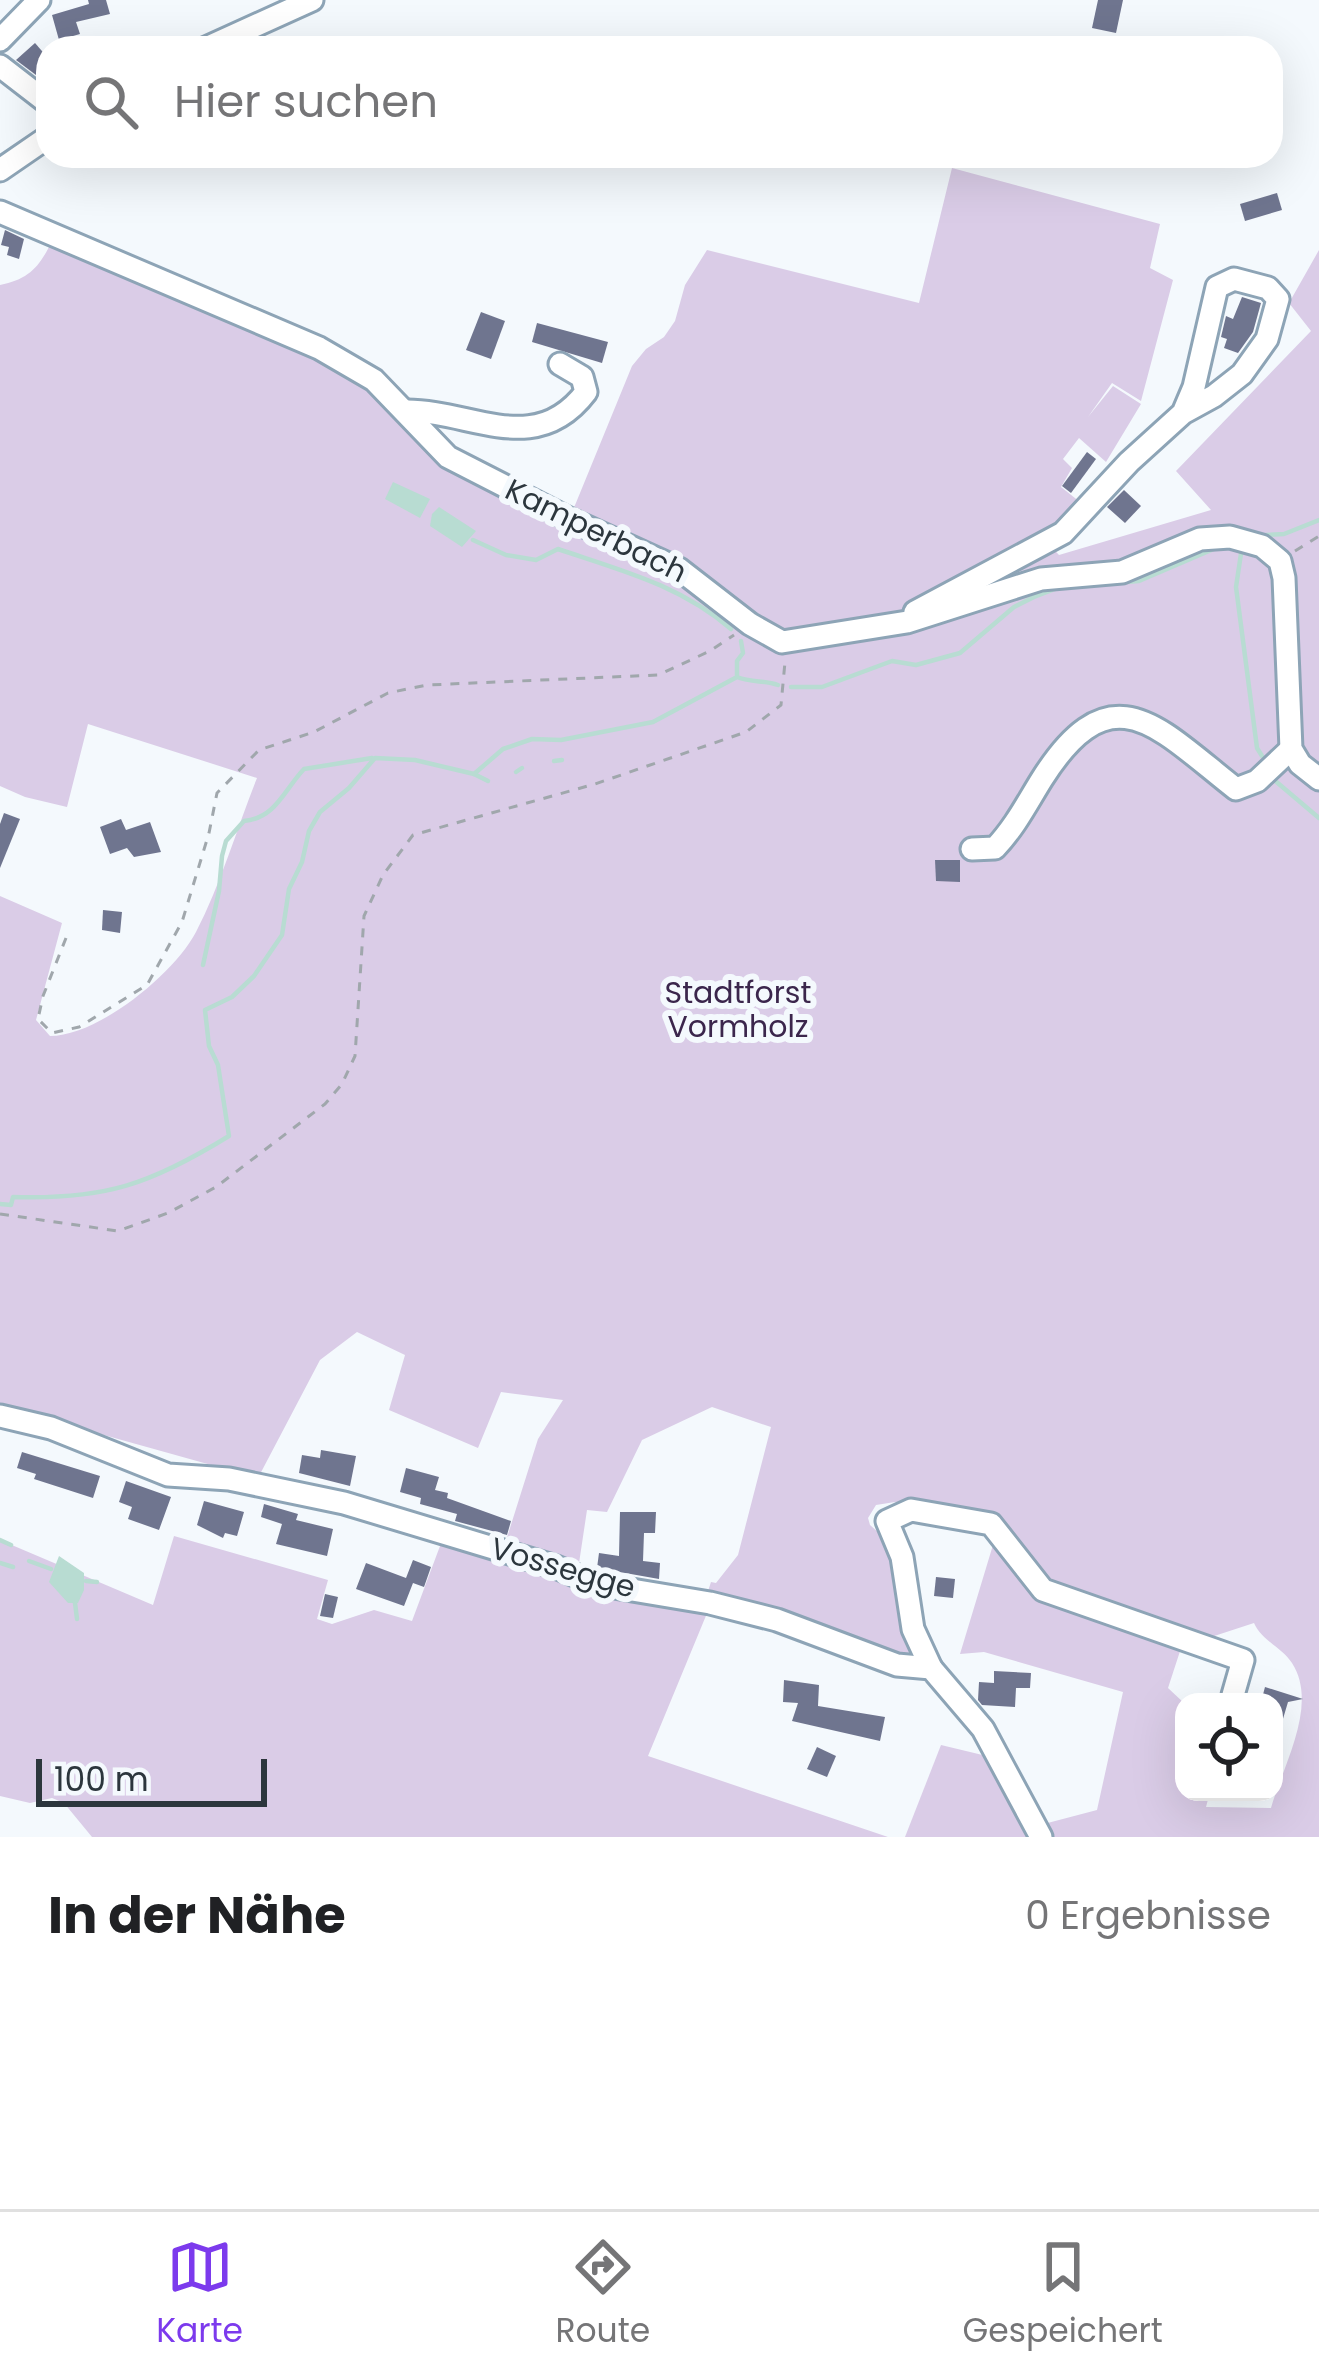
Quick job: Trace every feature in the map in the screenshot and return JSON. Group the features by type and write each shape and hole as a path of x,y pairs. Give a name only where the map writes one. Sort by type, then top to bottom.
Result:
{"street":[{"path":"0,40 39,0"},
{"path":"232,36 312,0"},
{"path":"0,67 36,94"},
{"path":"0,170 36,145"},
{"name":"Kamperbach","path":"0,212 319,348 374,380 448,457 679,569 750,624 782,642"},
{"path":"899,621 1063,532 1129,461 1183,413 1214,397 1242,374 1267,339 1278,299 1268,288 1234,278 1217,287 1194,387 1183,413"},
{"path":"405,411 428,410 488,426 530,427 561,418 586,392 583,377 560,364"},
{"path":"782,642 951,611 1041,579 1123,572 1200,539 1240,539 1262,546 1280,561 1291,749 1300,764 1319,779"},
{"path":"972,849 995,848 1012,831 1064,748 1101,718 1115,715 1142,720 1235,789 1257,782 1291,749"},
{"name":"Vossegge","path":"0,1416 51,1428 168,1475 229,1479 344,1503 556,1567 596,1584 710,1603 777,1620 897,1665 932,1668"},
{"path":"1041,1837 983,1729 932,1668 913,1629 902,1557 886,1521 911,1510 991,1525 1043,1589 1243,1660 1234,1693"}],"path":[{"path":"1280,561 1319,536"},
{"path":"65,938 38,1019 52,1033 79,1027 147,985 182,922 217,793 259,750 314,732 388,694 428,686 658,675 710,652 750,624"},
{"path":"0,1214 118,1231 168,1213 216,1187 325,1104 342,1084 355,1056 364,916 383,875 413,835 595,784 746,731 781,705 786,676 782,642"}],"green space":[{"name":"Stadtforst Vormholz","path":"952,168 1160,224 1150,268 1173,280 1141,401 1112,383 1088,417 1113,386 1141,404 1106,462 1079,438 1063,459 1072,468 1061,487 1080,502 1047,542 1059,555 1211,510 1176,471 1311,331 1289,303 1319,250 1319,1837 1045,1837 1040,1825 1097,1810 1123,1692 984,1652 960,1654 996,1535 1022,1582 1041,1594 1183,1642 1168,1688 1175,1695 1175,1801 1208,1801 1206,1807 1271,1808 1273,1801 1283,1801 1283,1773 1302,1697 1292,1663 1254,1623 1202,1640 1047,1584 1018,1548 1005,1522 895,1502 876,1505 868,1518 888,1541 916,1655 904,1661 706,1597 711,1582 716,1583 738,1555 771,1427 712,1407 642,1440 607,1512 587,1510 578,1570 504,1547 538,1439 563,1400 501,1392 478,1448 389,1410 405,1355 357,1332 320,1360 258,1478 0,1406 0,896 62,923 36,1020 50,1036 90,1026 133,1000 185,949 213,895 257,778 88,724 67,807 0,786 0,285 33,270 53,239 368,380 446,459 791,637 571,515 632,366 675,321 685,285 707,250 919,303"},
{"path":"174,1536 328,1580 317,1619 332,1624 374,1610 412,1621 443,1538 710,1606 648,1756 888,1837 92,1837 64,1803 52,1798 30,1803 0,1796 0,1540 153,1605"},
{"path":"941,1745 995,1758 1035,1837 905,1837"}],"shaded area":[{"path":"393,482 430,499 420,518 385,499"},
{"path":"439,507 476,531 462,547 430,526"},
{"path":"59,1556 84,1573 78,1603 68,1603 49,1582"}],"building":[{"path":"88,0 106,0 110,14 76,22 80,34 58,36 52,15 89,4"},
{"path":"1098,0 1123,0 1116,33 1092,28"},
{"path":"35,43 36,44 36,75 16,60"},
{"path":"1277,193 1282,210 1245,221 1240,204"},
{"path":"5,230 24,239 19,259 7,255 9,247 1,245"},
{"path":"1242,297 1261,303 1253,332 1238,353 1224,348 1227,339 1221,337 1226,316 1233,319"},
{"path":"481,312 505,321 491,359 466,350"},
{"path":"537,323 608,342 602,363 532,342"},
{"path":"1087,452 1096,459 1071,493 1062,486"},
{"path":"1124,490 1141,506 1125,523 1107,507"},
{"path":"4,813 20,819 0,868 0,824"},
{"path":"121,819 126,830 150,822 161,852 134,857 127,848 110,854 100,827"},
{"path":"935,860 960,860 960,882 936,881"},
{"path":"103,910 122,912 120,933 102,930"},
{"path":"321,1450 356,1456 350,1486 299,1473 302,1455 320,1458"},
{"path":"22,1452 100,1476 93,1498 34,1479 36,1474 17,1468"},
{"path":"406,1468 439,1477 435,1490 448,1493 447,1498 511,1521 507,1535 455,1521 457,1514 420,1504 421,1498 400,1492"},
{"path":"126,1481 171,1497 159,1530 128,1519 132,1507 119,1502"},
{"path":"204,1501 244,1512 237,1536 225,1533 223,1538 197,1525"},
{"path":"264,1504 298,1514 296,1520 333,1529 327,1556 276,1544 282,1524 261,1517"},
{"path":"620,1512 656,1512 655,1533 644,1533 643,1561 660,1563 659,1579 597,1568 599,1553 619,1556"},
{"path":"413,1560 431,1567 424,1587 413,1583 404,1606 356,1589 366,1563 406,1578"},
{"path":"936,1577 955,1579 953,1598 934,1596"},
{"path":"325,1594 338,1597 333,1618 320,1616"},
{"path":"994,1671 1031,1673 1030,1688 1016,1688 1015,1707 982,1705 978,1700 979,1682 994,1683"},
{"path":"784,1680 819,1685 818,1706 885,1717 880,1741 792,1721 798,1703 783,1702"},
{"path":"1265,1687 1303,1699 1288,1702 1283,1719 1283,1693 1263,1693"},
{"path":"817,1747 836,1756 827,1777 807,1769"}],"waterway":[{"name":"Kamperbach","path":"1266,535 1284,534 1319,520"},
{"path":"473,540 506,555 536,560 558,549 627,572 691,601 731,629"},
{"name":"Kamperbach","path":"791,687 822,687 892,661 916,665 960,653 1014,607 1060,587 1139,581 1216,548 1242,547 1236,587 1257,748 1262,756"},
{"path":"737,675 741,641"},
{"name":"Kamperbach","path":"0,1204 11,1205 13,1197 75,1195 126,1186 229,1136 205,1010 232,997 254,976 282,935 289,889 309,831 320,812 375,758 415,760 474,774 503,749 532,739 561,740 653,722 737,677 778,685"},
{"path":"203,965 226,841 244,821 272,809 304,769 372,758"},
{"path":"554,761 562,760"},
{"path":"516,772 522,768"},
{"path":"474,774 488,781"},
{"path":"1273,779 1319,818"},
{"path":"0,1540 11,1545"},
{"path":"29,1561 51,1569"},
{"path":"0,1563 13,1567"},
{"path":"86,1581 97,1582"},
{"path":"75,1603 77,1619"}]}
